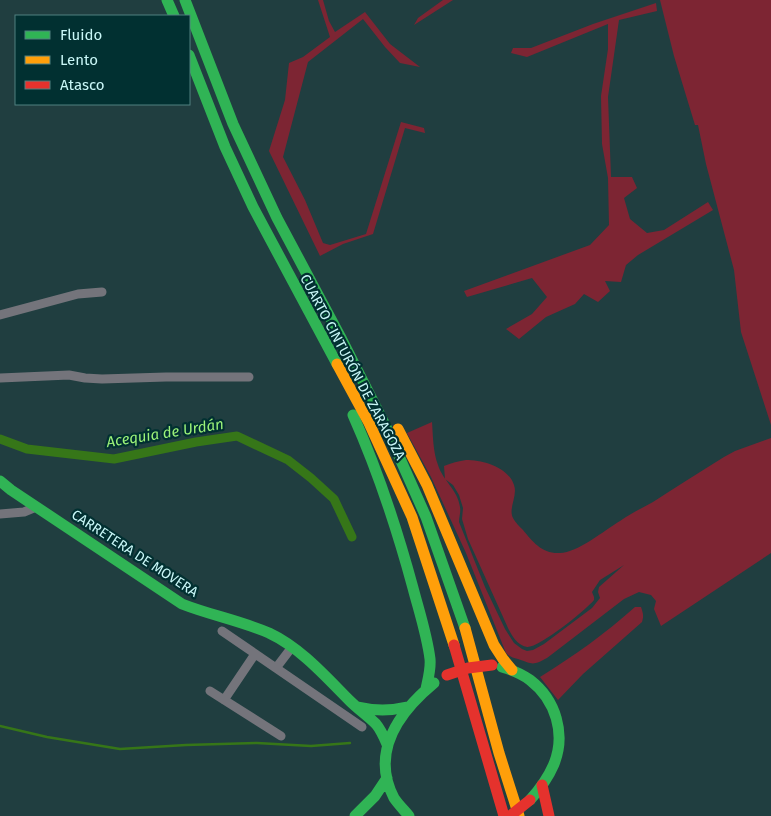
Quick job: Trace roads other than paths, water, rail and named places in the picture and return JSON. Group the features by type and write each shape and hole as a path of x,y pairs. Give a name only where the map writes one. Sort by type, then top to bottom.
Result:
{"main road":[{"path":"167,0 174,15"},
{"path":"185,0 233,124 277,218 386,427 426,517 468,638 519,816"},
{"name":"CUARTO CINTURÓN DE ZARAGOZA","path":"190,57 229,155 252,206 302,302 369,423 412,517 454,644 504,816"},
{"path":"302,302 303,317 358,426 393,519 408,568 429,656 430,672 426,689"},
{"path":"340,336 364,370 427,485 494,645 512,670"},
{"name":"CARRETERA DE MOVERA","path":"0,482 182,604 250,626 270,634 292,647 314,665 378,728 387,744"},
{"path":"409,816 395,799 387,778 385,761 387,744 396,723 407,707 426,689 447,675 468,668 492,665 512,670 528,678 542,690 556,715 558,726 558,750 552,769 530,800 510,816"},
{"path":"355,706 369,710 395,710 407,707"},
{"path":"355,816 376,796 387,778"},
{"path":"542,785 549,816"}],"street":[{"path":"0,315 78,294 102,292"},
{"path":"0,378 69,375 102,380 166,377 249,377"},
{"path":"0,514 24,512 36,507"},
{"path":"222,631 362,727"},
{"path":"276,668 292,647"},
{"path":"224,700 255,654"},
{"path":"210,691 280,736"}],"waterway":[{"name":"Acequia de Urdán","path":"0,439 27,449 114,459 196,442 237,436 288,460 311,478 334,499 352,537"},
{"path":"0,726 47,737 120,749 257,743 311,746 350,743"}]}
